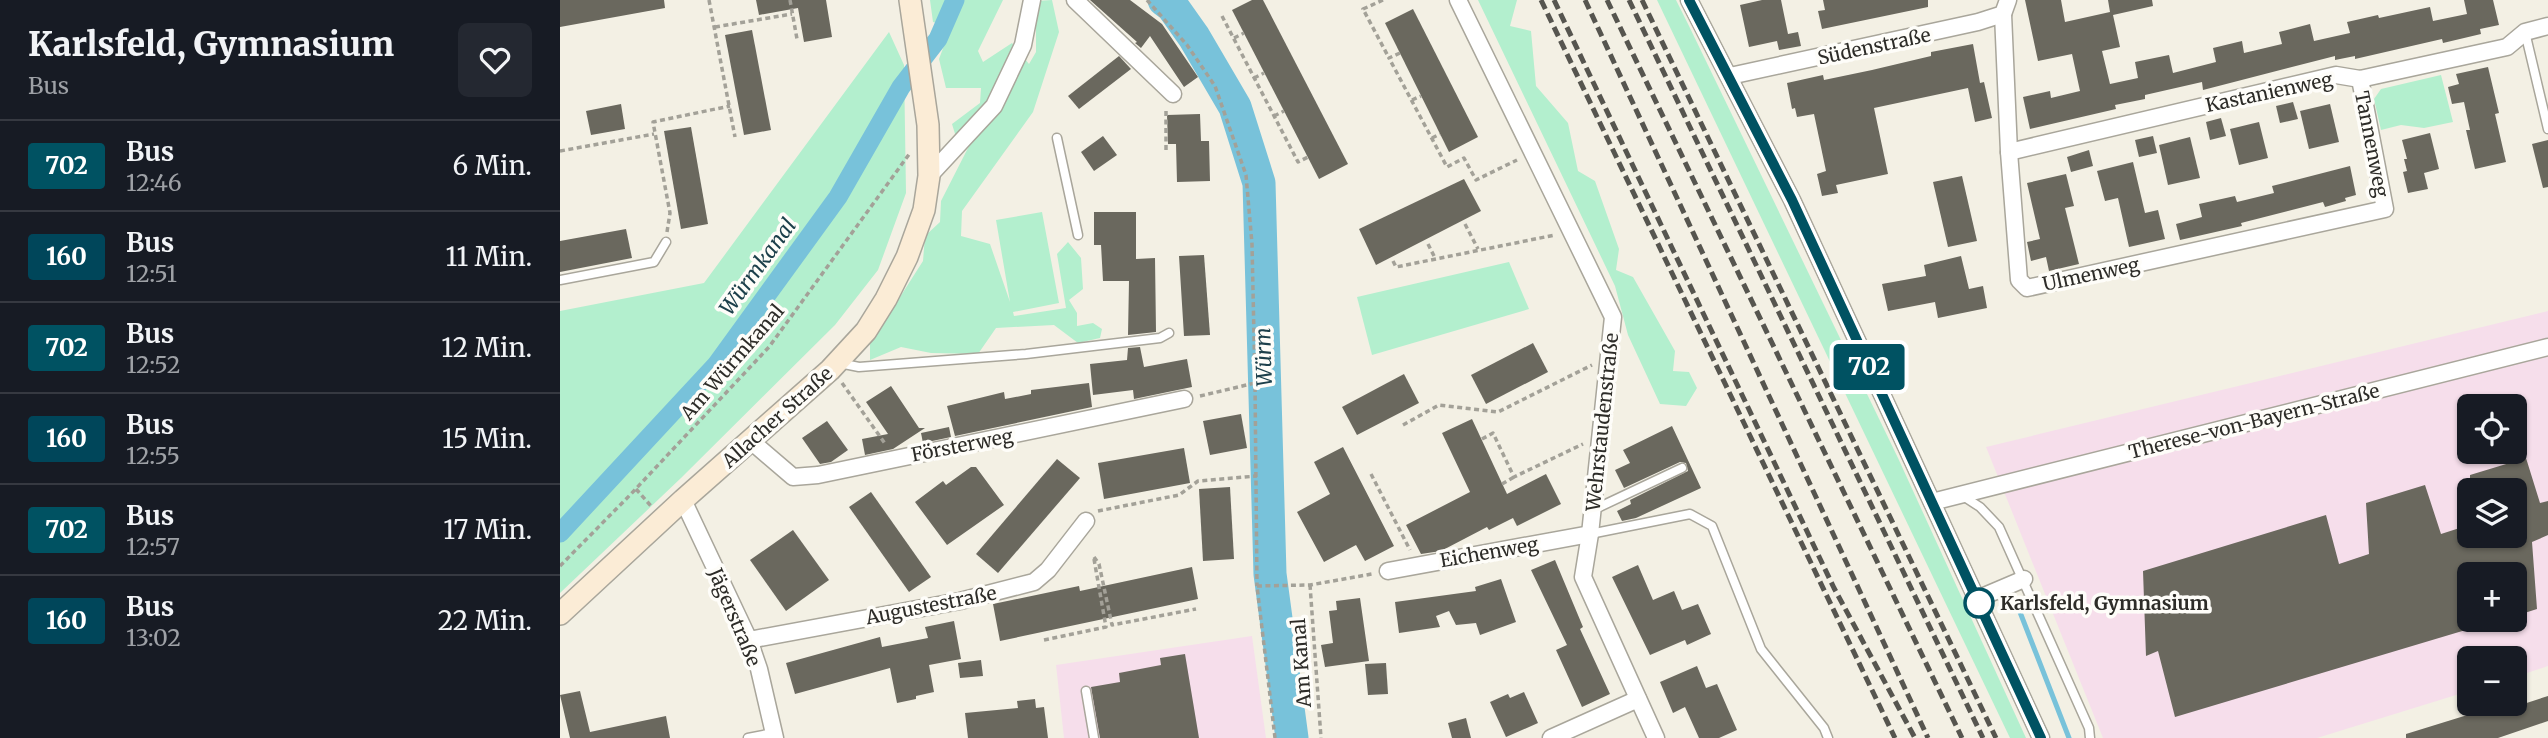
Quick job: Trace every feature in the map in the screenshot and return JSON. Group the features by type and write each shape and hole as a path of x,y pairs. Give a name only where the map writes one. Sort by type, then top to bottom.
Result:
{"street":[{"path":"929,176 994,106 1023,45 1032,0"},
{"path":"1075,0 1173,94"},
{"name":"Wehrstaudenstraße","path":"1458,0 1614,317 1583,577 1656,738"},
{"path":"1689,0 1792,200 2041,738"},
{"name":"Allacher Straße","path":"560,614 836,363 866,331 886,299 907,257 924,210 929,176 925,94 911,6"},
{"name":"Südenstraße","path":"1730,76 1951,29 2005,7"},
{"name":"Ulmenweg","path":"2005,7 2009,152 2019,280 2027,288 2385,209"},
{"name":"Kastanienweg","path":"2009,152 2336,75 2360,79 2507,47 2525,32 2548,26"},
{"name":"Tannenweg","path":"2360,79 2385,209"},
{"name":"Therese-von-Bayern-Straße","path":"1932,502 2548,347"},
{"name":"Försterweg","path":"751,441 793,477 818,475 1184,399"},
{"name":"Jägerstraße","path":"683,500 749,640 774,736"},
{"name":"Augustestraße","path":"749,640 960,601 1034,582 1048,570 1086,521"},
{"name":"Eichenweg","path":"1388,571 1590,534"},
{"path":"1977,600 2024,579"},
{"path":"1551,738 1638,699"}],"lane":[{"path":"2525,32 2548,130"},
{"path":"1057,138 1078,235"},
{"path":"560,280 654,262 666,242"},
{"path":"836,363 859,367 1026,354 1160,338 1169,333"},
{"path":"1592,510 1682,468"},
{"path":"1961,495 1980,507 2000,527 2089,729 2090,738"},
{"path":"1590,534 1689,514 1712,526 1760,649 1824,728 1828,738"},
{"path":"1086,691 1094,738"},
{"path":"748,738 774,736"}],"path":[{"path":"709,0 735,137"},
{"path":"790,0 797,39"},
{"path":"1147,0 1187,44 1215,86 1246,175 1252,244 1257,586 1275,738"},
{"path":"1383,0 1363,9 1447,167 1464,158 1476,180 1533,153"},
{"path":"715,27 792,13"},
{"path":"749,15 750,21"},
{"path":"1222,16 1298,162 1308,157"},
{"path":"1234,38 1244,33"},
{"path":"1390,58 1400,53"},
{"path":"1254,78 1264,72"},
{"path":"1166,150 1165,113 1173,94"},
{"path":"1412,100 1421,96"},
{"path":"666,242 670,213 653,122 730,106"},
{"path":"1274,116 1284,111"},
{"path":"560,151 655,134"},
{"path":"1432,138 1440,134"},
{"name":"Am Würmkanal","path":"560,566 769,347 913,148 913,160"},
{"path":"1465,224 1478,249"},
{"path":"1393,261 1395,267 1572,232"},
{"path":"1428,244 1435,258"},
{"path":"1403,425 1439,405 1498,412 1609,356"},
{"path":"1184,399 1255,383"},
{"path":"844,386 896,458"},
{"path":"1482,439 1493,433 1514,477"},
{"path":"1502,484 1601,435"},
{"path":"1371,474 1418,565"},
{"path":"1086,521 1098,511 1179,495 1198,481 1257,476"},
{"path":"1044,640 1106,626 1093,565 1094,557 1099,564 1112,625 1196,609"},
{"path":"1257,586 1310,585 1388,571"},
{"name":"Am Kanal","path":"1310,585 1321,738"}],"shaded area":[{"path":"2548,311 2548,666 2527,673 2527,646 2457,646 2457,695 2317,738 2103,738 1986,447"},
{"path":"1252,636 1266,738 1064,738 1056,665"}],"green space":[{"path":"930,0 1003,0 978,51 983,62 1012,43 1029,64 1036,52 1036,1 1052,0 1059,32 1033,112 962,211 961,236 990,244 1010,302 996,220 1042,212 1059,303 1013,312 1014,316 1066,308 1057,254 1068,242 1081,258 1083,289 1069,300 1077,313 1077,326 1093,323 1102,329 1100,338 1078,343 1054,325 996,328 978,354 931,353 901,347 870,360 870,344 923,261 925,236 940,222 941,201 969,146 956,137 952,124 980,103 981,88 946,88 939,59 951,27 933,22"},
{"path":"1478,0 1517,0 1510,26 1531,31 1536,86 1568,123 1578,171 1595,181 1619,249 1616,270 1633,277 1675,351 1673,371 1689,372 1697,388 1686,406 1660,404 1628,335 1615,286"},
{"path":"1657,0 1676,0 1689,26 1898,458 2026,738 2010,738"},
{"path":"889,32 904,65 906,193 878,270 835,325 560,593 560,311 704,283"},
{"path":"2441,75 2453,122 2424,128 2401,125 2381,130 2374,99 2381,89"},
{"path":"1509,262 1529,309 1372,355 1357,297"}],"building":[{"path":"560,0 664,0 665,8 560,27"},
{"path":"756,0 826,0 832,37 804,42 798,8 759,15"},
{"path":"1090,0 1130,0 1162,24 1198,77 1184,87 1150,36 1141,48"},
{"path":"1252,0 1263,0 1348,164 1319,179 1232,10"},
{"path":"1762,0 1781,0 1788,34 1798,32 1801,46 1779,50 1777,41 1749,47 1740,5"},
{"path":"1823,0 1928,0 1928,7 1822,29 1818,11 1825,10"},
{"path":"2025,0 2061,0 2065,22 2110,12 2108,0 2152,0 2153,6 2113,15 2120,47 2102,51 2110,84 2138,78 2135,62 2169,55 2173,73 2216,62 2213,48 2242,41 2244,53 2282,44 2279,32 2310,24 2314,41 2350,33 2347,22 2430,7 2433,21 2467,14 2464,0 2493,0 2499,25 2480,29 2481,34 2443,43 2442,39 2355,59 2355,56 2335,60 2335,56 2203,90 2202,82 2145,95 2145,99 2115,105 2116,109 2030,129 2023,97 2050,91 2051,98 2080,91 2072,54 2038,61"},
{"path":"1413,9 1478,137 1449,152 1385,23"},
{"path":"752,30 771,130 744,135 725,35"},
{"path":"1973,44 1980,83 1984,82 1992,118 1975,122 1968,88 1874,108 1888,174 1836,185 1838,193 1822,196 1817,174 1826,171 1814,114 1797,117 1795,108 1792,109 1787,83 1823,75 1824,80 1872,70 1931,56 1931,52"},
{"path":"1119,56 1131,69 1079,109 1068,96"},
{"path":"2488,67 2499,113 2495,114 2506,162 2475,169 2466,130 2470,130 2464,102 2452,104 2448,87 2459,84 2456,74"},
{"path":"2293,102 2298,119 2280,123 2276,106"},
{"path":"621,104 625,129 591,135 586,111"},
{"path":"2330,104 2339,142 2309,149 2300,111"},
{"path":"1200,114 1201,141 1209,141 1210,181 1177,182 1176,144 1168,144 1167,115"},
{"path":"2221,118 2226,136 2210,140 2206,122"},
{"path":"2259,122 2268,158 2239,165 2230,129"},
{"path":"691,127 708,224 681,229 664,131"},
{"path":"2430,133 2439,169 2424,173 2428,189 2408,193 2403,172 2407,171 2404,159 2407,159 2402,140"},
{"path":"1103,136 1117,155 1094,171 1081,152"},
{"path":"2153,136 2157,153 2139,157 2135,140"},
{"path":"2190,137 2200,178 2168,185 2159,145"},
{"path":"2548,140 2548,187 2543,188 2532,144"},
{"path":"2089,150 2093,166 2071,172 2067,157"},
{"path":"2133,162 2145,213 2158,210 2165,239 2129,247 2118,198 2105,201 2097,171"},
{"path":"2350,166 2356,195 2345,198 2346,201 2325,207 2323,202 2241,223 2242,226 2180,240 2176,224 2202,217 2199,204 2235,196 2237,202 2274,193 2272,186"},
{"path":"2066,174 2074,206 2065,208 2079,264 2049,271 2046,257 2031,261 2027,242 2040,239 2027,183"},
{"path":"1962,176 1977,241 1948,247 1933,182"},
{"path":"1464,179 1481,211 1376,265 1359,229"},
{"path":"1094,212 1136,212 1136,259 1155,258 1156,332 1128,335 1129,281 1103,281 1101,245 1094,245"},
{"path":"626,229 632,258 560,272 560,241"},
{"path":"1204,255 1210,335 1184,336 1179,256"},
{"path":"1961,256 1969,289 1983,286 1987,308 1938,318 1935,302 1888,311 1882,284 1926,276 1924,265"},
{"path":"1533,343 1548,372 1486,404 1471,375"},
{"path":"1140,347 1144,367 1187,359 1192,387 1134,399 1133,390 1093,395 1090,364 1127,360 1128,348"},
{"path":"1404,374 1419,403 1357,435 1342,407"},
{"path":"1089,383 1092,407 955,436 947,406 1004,392 1005,399 1031,394 1031,390"},
{"path":"891,386 919,428 925,428 893,449 865,455 862,439 888,434 866,402"},
{"path":"1241,414 1247,448 1210,455 1203,421"},
{"path":"1472,419 1507,494 1546,474 1561,504 1517,526 1513,518 1489,530 1487,527 1441,551 1421,554 1406,525 1470,492 1442,433"},
{"path":"827,421 848,450 831,462 820,464 802,438"},
{"path":"1672,426 1701,488 1636,518 1622,521 1617,511 1631,504 1630,500 1688,471 1686,463 1680,462 1624,488 1615,470 1630,463 1623,450"},
{"path":"949,427 951,437 923,443 921,433"},
{"path":"1343,447 1394,546 1365,561 1356,545 1324,562 1297,512 1330,494 1314,462"},
{"path":"1184,448 1190,483 1104,499 1098,463"},
{"path":"1057,459 1080,478 998,573 976,554"},
{"path":"2527,461 2540,503 2548,501 2548,535 2532,542 2537,609 2527,612 2527,562 2457,562 2459,632 2175,717 2158,651 2146,656 2143,571 2326,515 2339,564 2369,554 2366,503 2425,485 2441,534 2457,529 2457,548 2527,548 2527,478 2470,478 2470,475 2506,464 2527,464"},
{"path":"971,467 976,467 1004,505 947,545 915,502 943,481 946,485"},
{"path":"1230,487 1234,559 1203,561 1199,489"},
{"path":"871,492 931,577 909,592 849,507"},
{"path":"793,530 829,580 786,611 750,560"},
{"path":"1555,560 1583,627 1580,629 1610,694 1582,707 1556,650 1567,645 1531,570"},
{"path":"1638,565 1653,600 1674,591 1682,610 1698,604 1711,634 1687,645 1685,640 1650,655 1612,577"},
{"path":"1192,567 1198,599 1000,641 993,604 1079,586 1080,591"},
{"path":"1501,579 1516,622 1480,635 1476,623 1456,625 1449,611 1436,616 1440,627 1399,633 1395,602 1476,591 1475,587"},
{"path":"1360,598 1369,661 1325,667 1321,645 1333,643 1329,611 1337,610 1336,601"},
{"path":"954,621 961,659 929,665 934,692 897,703 890,668 795,694 786,663 880,637 882,647 928,638 925,627"},
{"path":"1185,654 1199,738 1100,738 1091,687 1120,682 1119,673 1161,665 1160,658"},
{"path":"981,660 983,676 960,678 958,663"},
{"path":"1386,663 1388,694 1368,695 1365,664"},
{"path":"1697,666 1706,688 1717,684 1737,730 1719,738 1699,738 1685,707 1673,713 1660,682"},
{"path":"580,691 590,732 666,716 670,738 570,738 560,695"},
{"path":"1524,692 1538,723 1506,737 1490,702 1508,694 1510,698"},
{"path":"2548,696 2548,721 2498,738 2406,738 2406,734 2464,716 2527,716 2527,703"},
{"path":"1035,699 1036,708 1044,707 1048,738 968,738 965,713 1018,708 1017,701"},
{"path":"1466,718 1471,738 1452,738 1448,723"}],"waterway":[{"name":"Würmkanal","path":"560,533 716,365 838,197 901,87 938,39 955,0"},
{"name":"Würm","path":"1164,0 1172,6 1194,37 1235,107 1259,183 1270,574 1292,738"},
{"path":"2018,607 2069,738"}],"railway":[{"path":"1541,0 1895,738"},
{"path":"1554,0 1834,588 1915,738"},
{"path":"1585,0 1928,738"},
{"path":"1607,0 1962,738"},
{"path":"1629,0 1983,738"},
{"path":"1642,0 1996,738"}],"bus line":[{"name":"702","path":"1689,0 1792,200 2041,738"}],"place":[{"name":"Karlsfeld, Gymnasium","path":"1979,603"}]}
